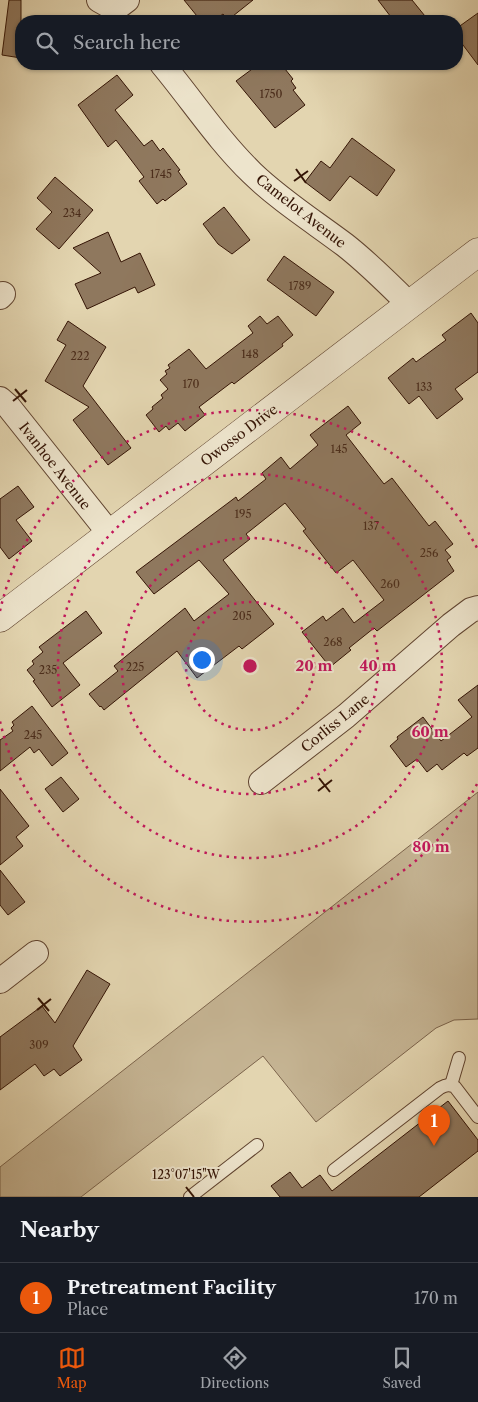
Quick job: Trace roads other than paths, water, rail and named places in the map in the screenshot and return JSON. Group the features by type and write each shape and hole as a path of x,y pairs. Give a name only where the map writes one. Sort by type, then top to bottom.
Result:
{"street":[{"name":"Camelot Avenue","path":"167,70 230,149 251,172 278,196 372,267 409,304"},
{"name":"Owosso Drive","path":"0,618 478,252"},
{"name":"Ivanhoe Avenue","path":"0,399 8,406 110,534"},
{"name":"Corliss Lane","path":"261,782 346,716 451,625 471,610 478,608"},
{"path":"0,981 36,954"}],"lane":[{"path":"451,1085 459,1058"},
{"path":"334,1170 440,1088 451,1085 455,1087 478,1117"},
{"path":"190,1197 256,1145"}],"place":[{"name":"Pretreatment Facility","path":"434,1146"}]}
